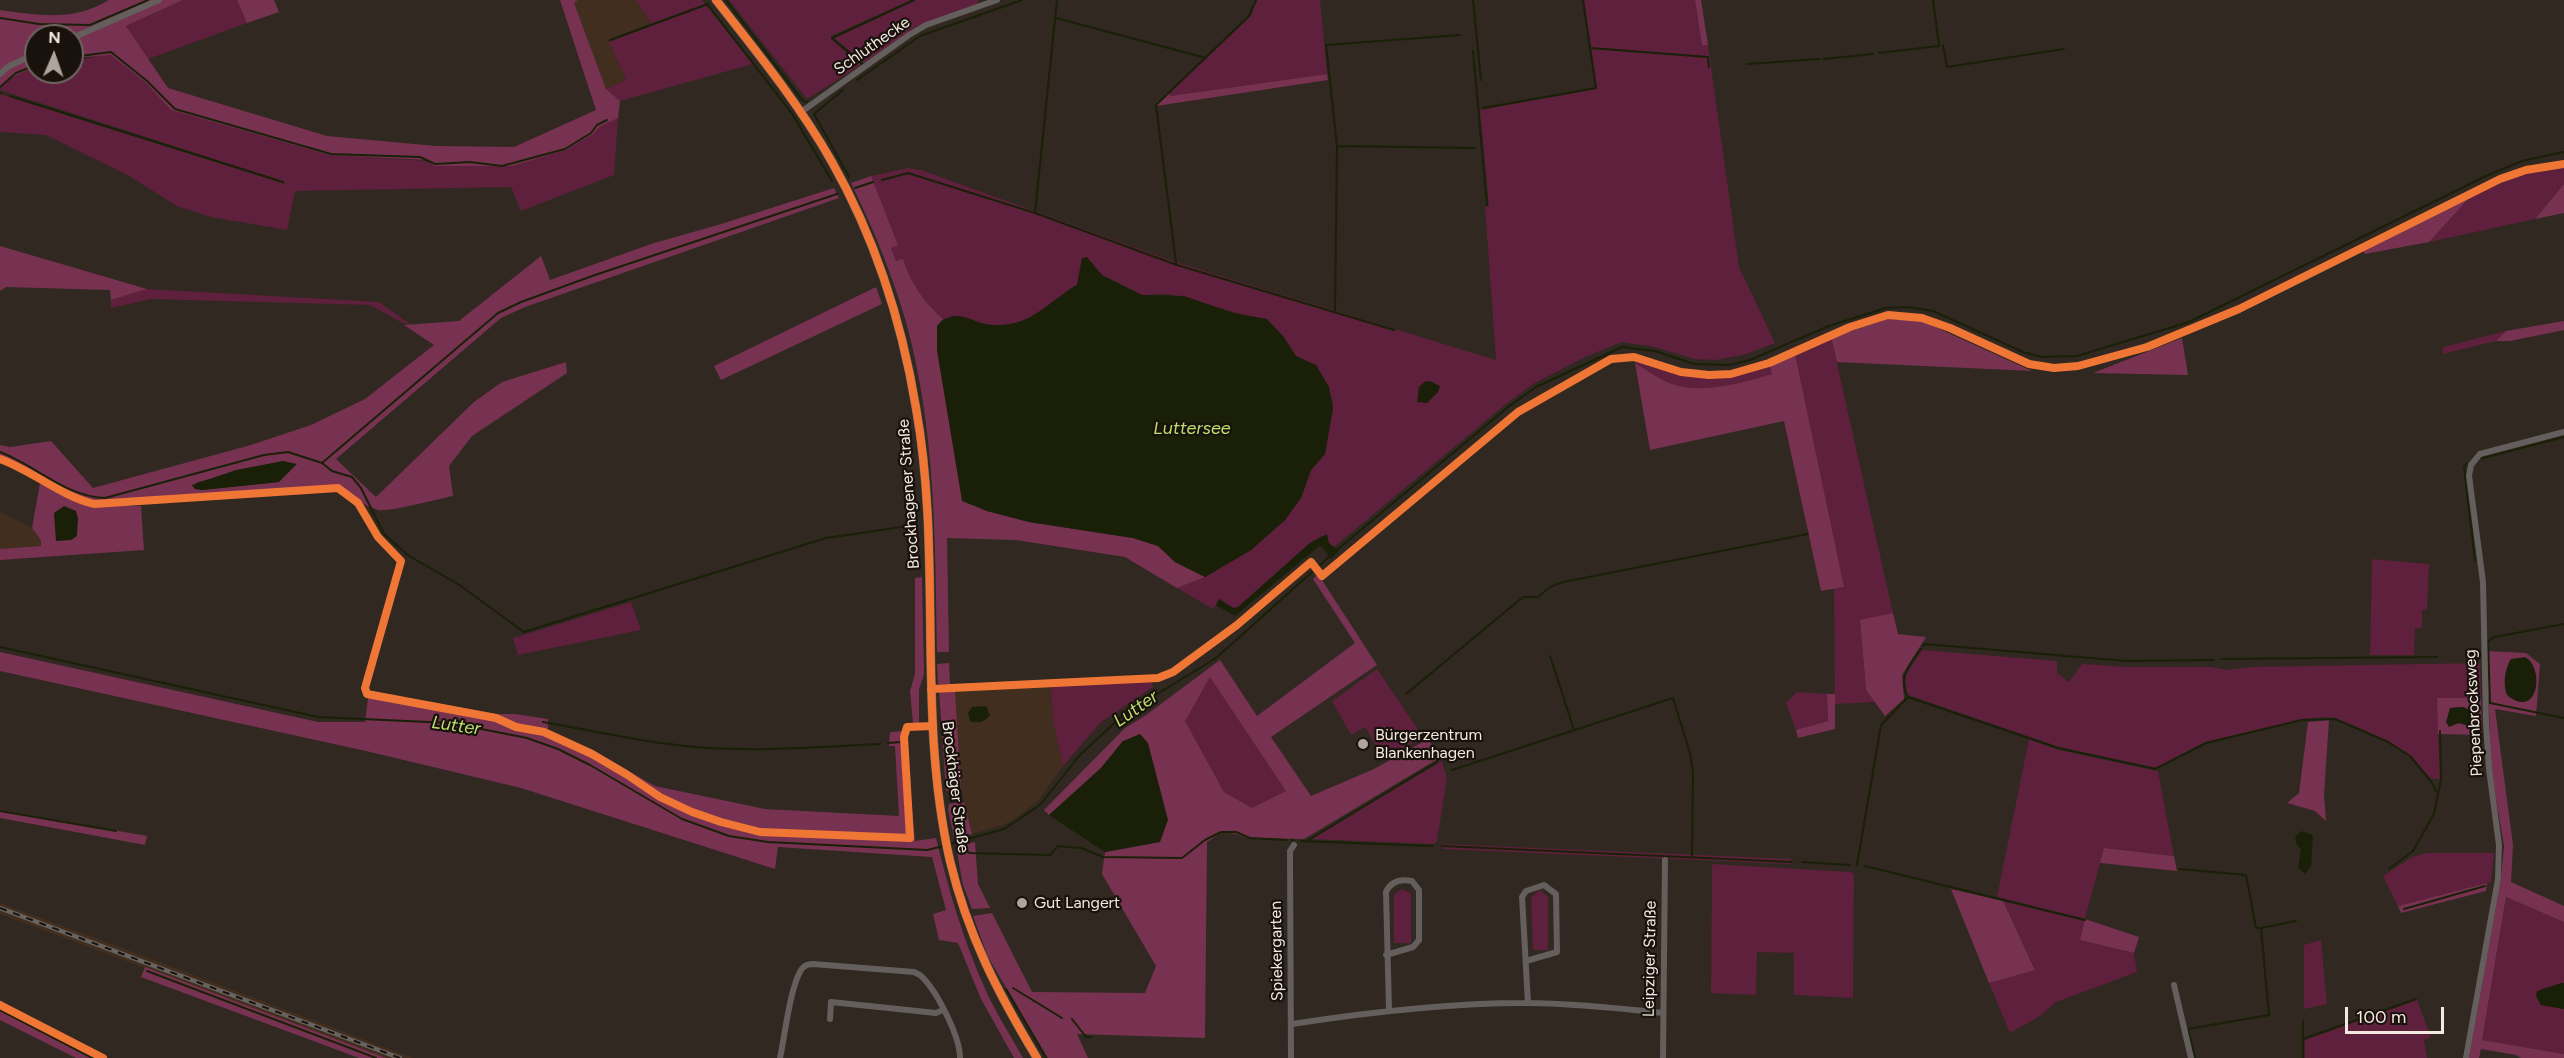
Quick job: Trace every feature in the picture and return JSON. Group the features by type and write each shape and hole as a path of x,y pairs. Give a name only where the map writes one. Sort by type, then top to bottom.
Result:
{"main road":[{"name":"Brockhagener Straße","path":"716,0 801,112 832,162 874,251 899,327 917,411 924,471 930,643"},
{"name":"Brockhäger Straße","path":"930,643 935,766 950,861 965,915 985,967 1037,1058"}],"street":[{"path":"84,33 159,0"},
{"name":"Schluthecke","path":"801,112 909,34 926,25 997,0"},
{"path":"0,74 9,66 24,59"},
{"name":"Piepenbrocksweg","path":"2466,1058 2498,879 2499,845 2487,746 2484,582 2469,476 2470,465 2480,454 2564,432"},
{"name":"Spiekergarten","path":"1291,1058 1290,851 1294,845"},
{"name":"Leipziger Straße","path":"1663,1058 1665,860"},
{"path":"1386,955 1413,947 1419,940 1419,890 1412,881 1396,882 1389,886 1386,892 1386,955 1389,1010"},
{"path":"1526,961 1557,952 1556,894 1544,885 1526,891 1522,897 1528,1003"},
{"path":"780,1058 792,997 801,971 806,964 914,972 924,978 957,1038 960,1058"},
{"path":"2174,985 2191,1058"},
{"path":"830,1019 831,1002 936,1012 943,1010"},
{"path":"1292,1024 1389,1010 1528,1003 1663,1013"},
{"path":"0,1005 103,1058"}],"shaded area":[{"path":"109,0 183,0 126,26 168,88 327,136 436,146 514,147 596,110 560,0 578,0 574,3 606,89 620,101 618,118 599,127 593,134 566,150 512,166 434,166 426,160 329,155 171,110 145,82 111,55 84,57 84,24 24,24 24,72 9,79 0,89 0,10 55,15 82,12"},
{"path":"183,0 237,0 247,23 148,59 126,26"},
{"path":"237,0 274,0 279,12 247,23"},
{"path":"578,0 636,0 651,24 608,40 626,80 606,89 573,2"},
{"path":"636,0 702,0 705,4 651,24"},
{"path":"729,0 911,0 831,36 831,39 861,65 807,99"},
{"path":"916,0 978,0 977,5 916,27 864,63 834,38"},
{"path":"1257,0 1320,0 1327,74 1170,96 1169,93 1250,17"},
{"path":"1584,0 1695,0 1702,45 1708,45 1739,267 1775,343 1747,354 1716,360 1695,359 1655,347 1622,342 1585,357 1533,384 1506,404 1334,547 1322,536 1310,543 1237,608 1219,599 1213,609 1177,588 1205,577 1251,550 1285,520 1301,498 1311,470 1325,454 1333,400 1316,366 1296,356 1283,336 1247,316 1169,294 1142,295 1102,275 1082,259 1077,285 1029,318 1019,322 993,325 959,317 943,319 919,292 903,260 896,261 891,248 898,245 871,176 908,168 921,170 1175,262 1496,360 1485,207 1489,206 1480,110 1597,89"},
{"path":"1695,0 1701,0 1708,45 1702,45"},
{"path":"706,5 753,64 620,101 606,89 626,80 609,42"},
{"path":"107,54 114,56 145,82 171,110 329,155 512,166 566,150 593,134 598,127 618,118 614,175 521,211 511,187 295,191 287,230 211,217 177,206 131,177 46,135 0,132 0,94 285,184 285,182 0,90 9,79 24,72 24,84 84,84 85,59"},
{"path":"1327,74 1328,80 1156,106 1169,93 1170,96"},
{"path":"2564,168 2564,184 2535,219 2429,242 2472,195 2527,172"},
{"path":"871,176 898,245 891,248 896,261 903,259 919,292 943,319 937,326 937,350 963,501 987,511 1029,522 1133,538 1158,546 1175,562 1205,577 1177,588 1125,557 1016,540 947,538 949,652 937,652 932,486 916,363 895,286 851,183"},
{"path":"2564,184 2564,213 2535,219"},
{"path":"834,188 839,198 525,307 501,318 336,459 376,497 474,402 502,382 566,362 567,373 472,436 449,466 453,496 384,510 372,508 338,486 94,501 81,498 0,457 0,445 10,447 51,441 93,488 251,445 311,425 365,399 434,345 404,325 459,321 541,256 550,280 654,243","holes":["283,461 279,482 202,490 192,486 198,482"]},
{"path":"2472,195 2429,242 2365,254 2362,249"},
{"path":"0,246 147,289 111,300 110,290 6,287 0,291"},
{"path":"876,287 882,304 721,380 714,366"},
{"path":"147,289 379,302 410,324 401,322 369,305 151,299 111,308 111,300"},
{"path":"1888,319 1922,321 2032,371 1837,362 1831,337"},
{"path":"2564,321 2564,330 2510,341 2496,341 2506,331"},
{"path":"2506,331 2496,341 2443,354 2443,347"},
{"path":"1831,337 1893,613 1860,621 1866,690 1875,702 1835,704 1834,588 1843,586 1795,354"},
{"path":"2182,338 2188,375 2093,373"},
{"path":"1795,354 1844,587 1821,591 1784,421 1650,450 1635,363 1667,382 1692,388 1706,388 1720,387 1772,374 1770,364"},
{"path":"1634,359 1671,370 1717,376 1770,364 1773,374 1720,387 1692,388 1663,380 1635,363"},
{"path":"40,483 93,506 141,506 144,550 0,560 0,549 41,546 41,540 32,528"},
{"path":"0,512 32,528 41,540 41,546 0,549"},
{"path":"2372,559 2429,564 2427,610 2422,610 2422,628 2415,628 2414,655 2370,655"},
{"path":"1318,574 1377,665 1271,737 1311,796 1374,769 1428,739 1436,751 1436,760 1304,839 1247,838 1222,832 1207,842 1205,1038 1077,1034 1088,1058 1048,1058 988,957 973,916 992,913 1032,992 1145,993 1156,966 1102,874 1105,852 1159,842 1123,741 1101,768 1049,815 1044,810 1125,728 1220,660 1257,716 1355,643 1313,579","holes":["1210,677 1286,791 1252,808 1224,792 1185,721"]},
{"path":"922,577 924,674 919,690 919,723 913,723 910,691 915,674 915,578"},
{"path":"631,602 641,630 518,655 513,638"},
{"path":"1893,613 1898,634 1926,637 1902,675 1904,699 1885,716 1866,690 1860,620"},
{"path":"1922,650 2057,661 2057,673 2069,682 2082,664 2126,667 2211,667 2226,670 2252,667 2480,663 2481,698 2437,699 2440,779 2431,779 2411,756 2388,741 2343,721 2327,717 2302,719 2206,742 2157,768 2059,747 1907,694 1905,676"},
{"path":"2487,651 2526,653 2540,664 2536,716 2495,709 2513,845 2511,882 2564,906 2564,922 2506,897 2482,1040 2564,1054 2564,1058 2521,1058 2516,1055 2481,1049 2479,1058 2469,1058 2501,879 2504,846 2491,769","holes":["2535,669 2535,691 2506,681 2507,670"]},
{"path":"0,652 318,722 365,722 369,691 497,714 548,719 548,732 592,750 655,786 765,809 899,816 895,746 889,746 890,732 905,731 915,841 936,838 971,955 991,1001 1023,1058 1014,1058 981,999 958,943 939,940 933,914 946,910 932,857 778,847 775,869 521,788 366,751 0,671"},
{"path":"949,663 950,684 938,684 937,664"},
{"path":"1377,669 1423,737 1384,760 1365,727 1351,735 1332,701"},
{"path":"1211,676 1287,791 1252,808 1224,792 1184,720"},
{"path":"1152,681 1153,687 1100,723 1063,766 1053,721 1051,686"},
{"path":"1051,686 1053,721 1063,766 1037,802 1003,825 972,834 961,788 955,690"},
{"path":"955,690 961,788 946,791 939,691"},
{"path":"1797,692 1827,694 1828,721 1796,730 1786,703"},
{"path":"1827,694 1835,694 1835,729 1798,738 1796,730 1828,721"},
{"path":"2437,698 2481,698 2482,735 2438,734","holes":["2463,707 2472,711 2474,727 2458,723 2450,708"]},
{"path":"2329,720 2324,795 2326,821 2315,811 2287,803 2299,793 2308,722"},
{"path":"2029,739 2059,750 2158,771 2174,856 2104,848 2085,919 1997,897"},
{"path":"1442,761 1447,779 1437,841 1434,844 1310,839"},
{"path":"964,802 972,834 954,838 949,804"},
{"path":"0,810 147,836 145,845 0,818"},
{"path":"975,842 978,884 990,908 972,909 963,885 956,847"},
{"path":"1443,844 1791,859 1791,864 1443,849"},
{"path":"2104,848 2174,856 2177,871 2100,863"},
{"path":"2427,853 2494,853 2491,882 2398,906 2383,876 2412,857"},
{"path":"1712,864 1854,874 1853,998 1794,995 1794,953 1757,952 1756,995 1711,993"},
{"path":"2487,883 2486,891 2401,913 2398,906"},
{"path":"1403,889 1411,894 1411,943 1394,943 1394,894"},
{"path":"1951,889 2003,901 2035,970 1989,983"},
{"path":"1540,890 1548,897 1548,950 1533,950 1531,897"},
{"path":"2506,897 2564,922 2564,983 2561,983 2541,1005 2564,1009 2564,1054 2482,1040"},
{"path":"2003,901 2085,921 2080,940 2134,953 2137,972 2056,1002 2040,1016 2010,1033 1989,983 2035,969"},
{"path":"0,903 413,1058 386,1058 0,914"},
{"path":"2085,919 2139,937 2134,953 2080,940"},
{"path":"2321,940 2327,1004 2304,1009 2304,945"},
{"path":"145,967 386,1058 359,1058 141,977"},
{"path":"2417,1000 2431,1037 2424,1040 2427,1058 2305,1058 2305,1040"},
{"path":"0,1011 90,1058 76,1058 0,1020"}],"water":[{"name":"Luttersee","path":"1087,257 1102,275 1142,295 1184,296 1233,313 1267,319 1283,336 1296,356 1316,365 1329,387 1333,409 1325,454 1311,470 1301,498 1285,520 1251,550 1205,577 1175,562 1158,546 1133,538 1029,522 987,511 962,501 937,350 937,326 944,320 957,316 992,325 1005,325 1028,318 1077,285 1082,258"},
{"path":"1430,381 1440,386 1438,392 1427,403 1417,402 1419,387 1424,382"},
{"path":"283,461 297,464 279,482 202,490 195,489 192,485 236,470"},
{"path":"64,506 76,511 77,536 71,540 56,541 54,513"},
{"path":"1327,534 1329,544 1339,551 1331,559 1322,547 1318,547 1235,616 1216,605 1219,599 1233,608 1238,607 1310,543"},
{"path":"2525,657 2535,670 2536,689 2527,701 2519,702 2508,696 2505,678 2511,659"},
{"path":"986,706 990,715 988,717 979,722 970,721 968,713 972,707"},
{"path":"2463,707 2472,711 2474,727 2459,723 2449,727 2446,722 2450,708"},
{"path":"1140,734 1148,743 1168,820 1160,842 1105,852 1049,815 1101,768 1123,741"},
{"path":"2301,831 2313,835 2311,866 2305,874 2298,867 2301,849 2295,837"},
{"path":"2564,983 2564,1009 2541,1005 2536,996 2537,991"}],"waterway":[{"path":"0,18 39,24 90,25 148,0"},
{"path":"726,0 803,101 807,102"},
{"path":"862,64 832,38 914,0"},
{"path":"857,80 920,36 1022,0"},
{"path":"1035,213 1057,0"},
{"path":"1176,263 1156,105 1249,16 1256,0"},
{"path":"1473,0 1481,80"},
{"path":"1483,108 1596,88 1583,0"},
{"path":"1879,53 1939,46 1933,0"},
{"path":"707,4 793,115 832,181"},
{"path":"610,40 708,4"},
{"path":"1056,18 1206,58"},
{"path":"1335,312 1337,146 1326,45 1460,35"},
{"path":"1943,45 1947,67 2064,49"},
{"path":"1590,48 1708,57 1709,67"},
{"path":"1473,51 1487,205"},
{"path":"84,55 111,52 147,81 175,109 331,154 420,157 435,164 470,162 502,166 565,149 607,120"},
{"path":"1824,59 1873,54"},
{"path":"1747,64 1819,59"},
{"path":"0,87 16,73 24,70"},
{"path":"843,90 814,114 849,177"},
{"path":"10,96 283,182"},
{"path":"1337,146 1475,148"},
{"name":"Lutter","path":"1338,549 1508,407 1536,387 1622,347 1655,351 1694,364 1729,365 1750,360 1829,326 1886,308 1907,307 1933,311 2023,352 2041,357 2077,356 2189,322 2486,176 2522,161 2564,152"},
{"path":"882,180 908,173 1035,213 1177,265 1394,330"},
{"path":"855,188 873,182"},
{"path":"322,463 498,313 521,302 595,275 837,194"},
{"path":"2479,459 2564,437"},
{"path":"0,452 76,492 105,498 264,455 288,452 322,463 332,471 352,477 361,488 384,534 409,556 458,584 524,632 826,538 915,525"},
{"path":"2467,463 2464,467 2475,561"},
{"path":"1406,694 1523,597 1538,597 1550,587 1563,582 1808,534"},
{"name":"Lutter","path":"950,844 1004,829 1040,805 1080,755 1123,715 1216,658 1331,555"},
{"path":"2564,624 2494,637 2488,642 2490,703 2564,718"},
{"path":"1923,646 1924,644 2126,661 2214,660"},
{"name":"Lutter","path":"0,647 318,717 451,723 527,738 558,749 590,765 682,819 729,836 768,842 927,850 944,846"},
{"path":"1908,697 1904,678 1921,649"},
{"path":"1550,656 1574,730"},
{"path":"2221,659 2437,657"},
{"path":"1908,697 2058,748 2155,769 2206,743 2302,720 2335,719 2388,742 2410,756 2430,780 2438,794 2434,814 2413,851 2389,869"},
{"path":"1857,865 1881,725 1908,697"},
{"path":"1452,770 1673,698 1690,753 1693,773 1692,857"},
{"path":"543,722 638,739 721,749 880,744"},
{"path":"2438,794 2441,779 2440,731"},
{"path":"888,743 901,742"},
{"path":"1307,841 1437,762 1437,754"},
{"path":"0,811 116,831"},
{"path":"959,842 962,849 970,853 1050,855 1058,846 1081,848 1103,857 1182,858 1205,840 1221,832 1236,832 1250,838 1287,840"},
{"path":"1301,841 1433,846"},
{"path":"1442,846 1792,862"},
{"path":"1802,862 1850,865"},
{"path":"1865,866 2085,920"},
{"path":"2179,869 2246,875 2256,928 2260,928"},
{"path":"2404,909 2485,886"},
{"path":"2195,1058 2188,1029 2269,1015 2261,928 2296,921"},
{"path":"147,971 376,1058"},
{"path":"1013,988 1062,1018"},
{"path":"1006,989 1046,1058"},
{"path":"2303,1039 2416,999"},
{"path":"0,1010 93,1058"},
{"path":"1072,1019 1086,1037 1091,1037"},
{"path":"2303,1021 2303,1058"}],"railway":[{"path":"0,908 400,1058"}],"cycle path":[{"path":"716,0 792,99 832,162 874,251 895,313 910,376 924,464 928,521 934,749 940,805 950,861 975,939 997,987 1037,1058"},
{"path":"931,689 1158,678 1173,672 1237,625 1311,562 1322,576 1518,412 1611,359 1634,357 1681,372 1709,375 1731,374 1769,363 1850,327 1888,315 1922,318 1950,328 2029,364 2054,368 2078,366 2147,347 2239,309 2500,179 2526,170 2564,164"},
{"path":"0,459 69,495 94,504 338,488 358,503 378,537 401,561 365,688 367,694 496,718 516,727 544,732 592,754 660,797 721,822 760,832 910,838 904,737 907,727 933,726"},
{"path":"0,1005 103,1058"}],"place":[{"name":"Bürgerzentrum Blankenhagen","path":"1363,744"},
{"name":"Gut Langert","path":"1022,903"}]}
